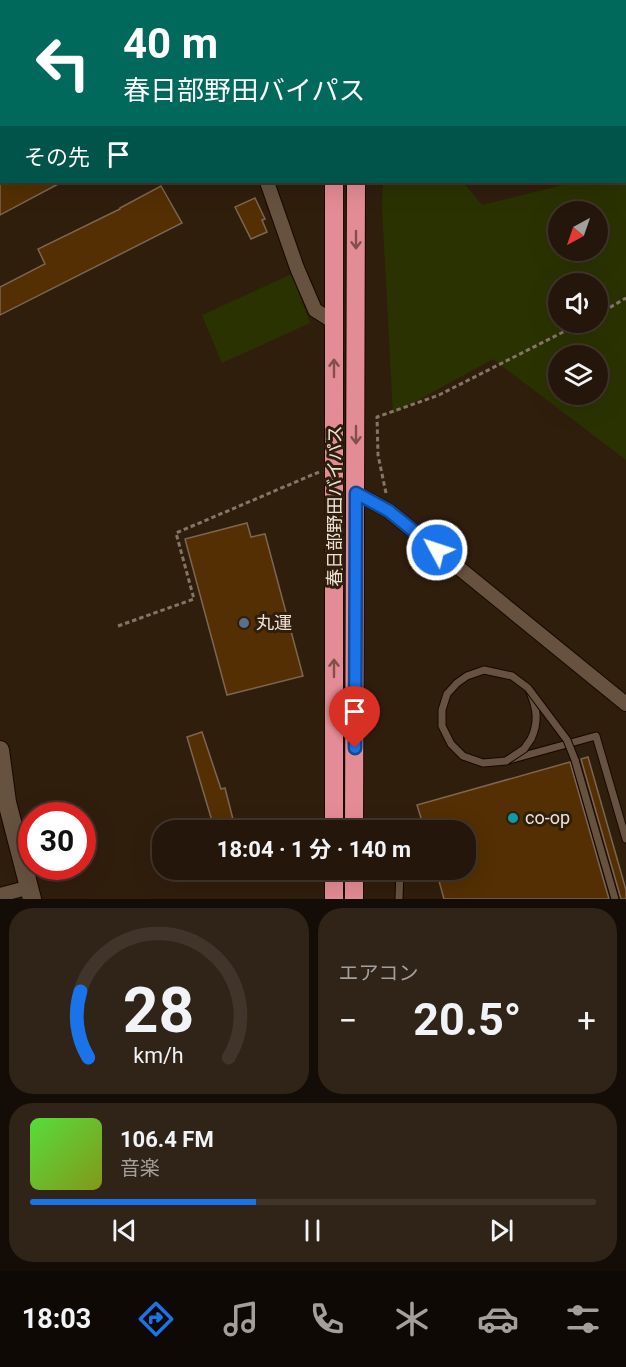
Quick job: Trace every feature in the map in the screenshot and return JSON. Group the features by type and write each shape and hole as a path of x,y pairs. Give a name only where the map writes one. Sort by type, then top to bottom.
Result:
{"highway":[{"name":"春日部野田バイパス","path":"334,183 334,820"},
{"name":"春日部野田バイパス","path":"354,820 357,183"},
{"path":"355,727 367,794 367,820"},
{"path":"333,899 334,880"},
{"path":"354,880 354,899"}],"street":[{"path":"267,183 297,268 315,310 334,322"},
{"path":"356,493 389,511 626,704"},
{"path":"0,750 7,802 31,893 0,895"}],"lane":[{"path":"615,899 574,760 567,740 528,688 512,676 484,670 467,676 447,694 442,710 442,726 451,744 463,756 483,763 506,761 556,747 596,736 626,839"},
{"path":"506,761 524,749 534,734 537,709 528,688"},
{"path":"399,899 400,880"}],"path":[{"path":"608,309 626,298"},
{"path":"389,511 378,455 377,417 439,395 561,333"},
{"path":"118,626 194,599 176,533 334,465"}],"green space":[{"path":"383,183 464,183 482,205 571,183 626,183 626,460 554,405 608,405 608,345 548,345 548,401 493,359 393,414 382,207"},
{"path":"292,274 310,323 222,363 202,315"}],"building":[{"path":"0,183 60,183 0,215"},
{"path":"161,186 182,223 0,315 0,287 45,264 38,249"},
{"path":"255,198 265,219 262,220 267,232 251,239 235,207"},
{"path":"247,523 251,537 265,534 303,676 227,695 185,539"},
{"path":"202,732 221,789 225,788 233,820 212,820 187,737"},
{"path":"588,757 626,890 626,899 621,899 581,759"},
{"name":"co-op","path":"570,762 609,899 444,899 439,880 476,880 476,820 422,820 417,805"}],"place":[{"name":"丸運","path":"244,623"},
{"name":"co-op","path":"513,818"}],"route":[{"path":"355,748 356,493 389,511 437,550"}]}
